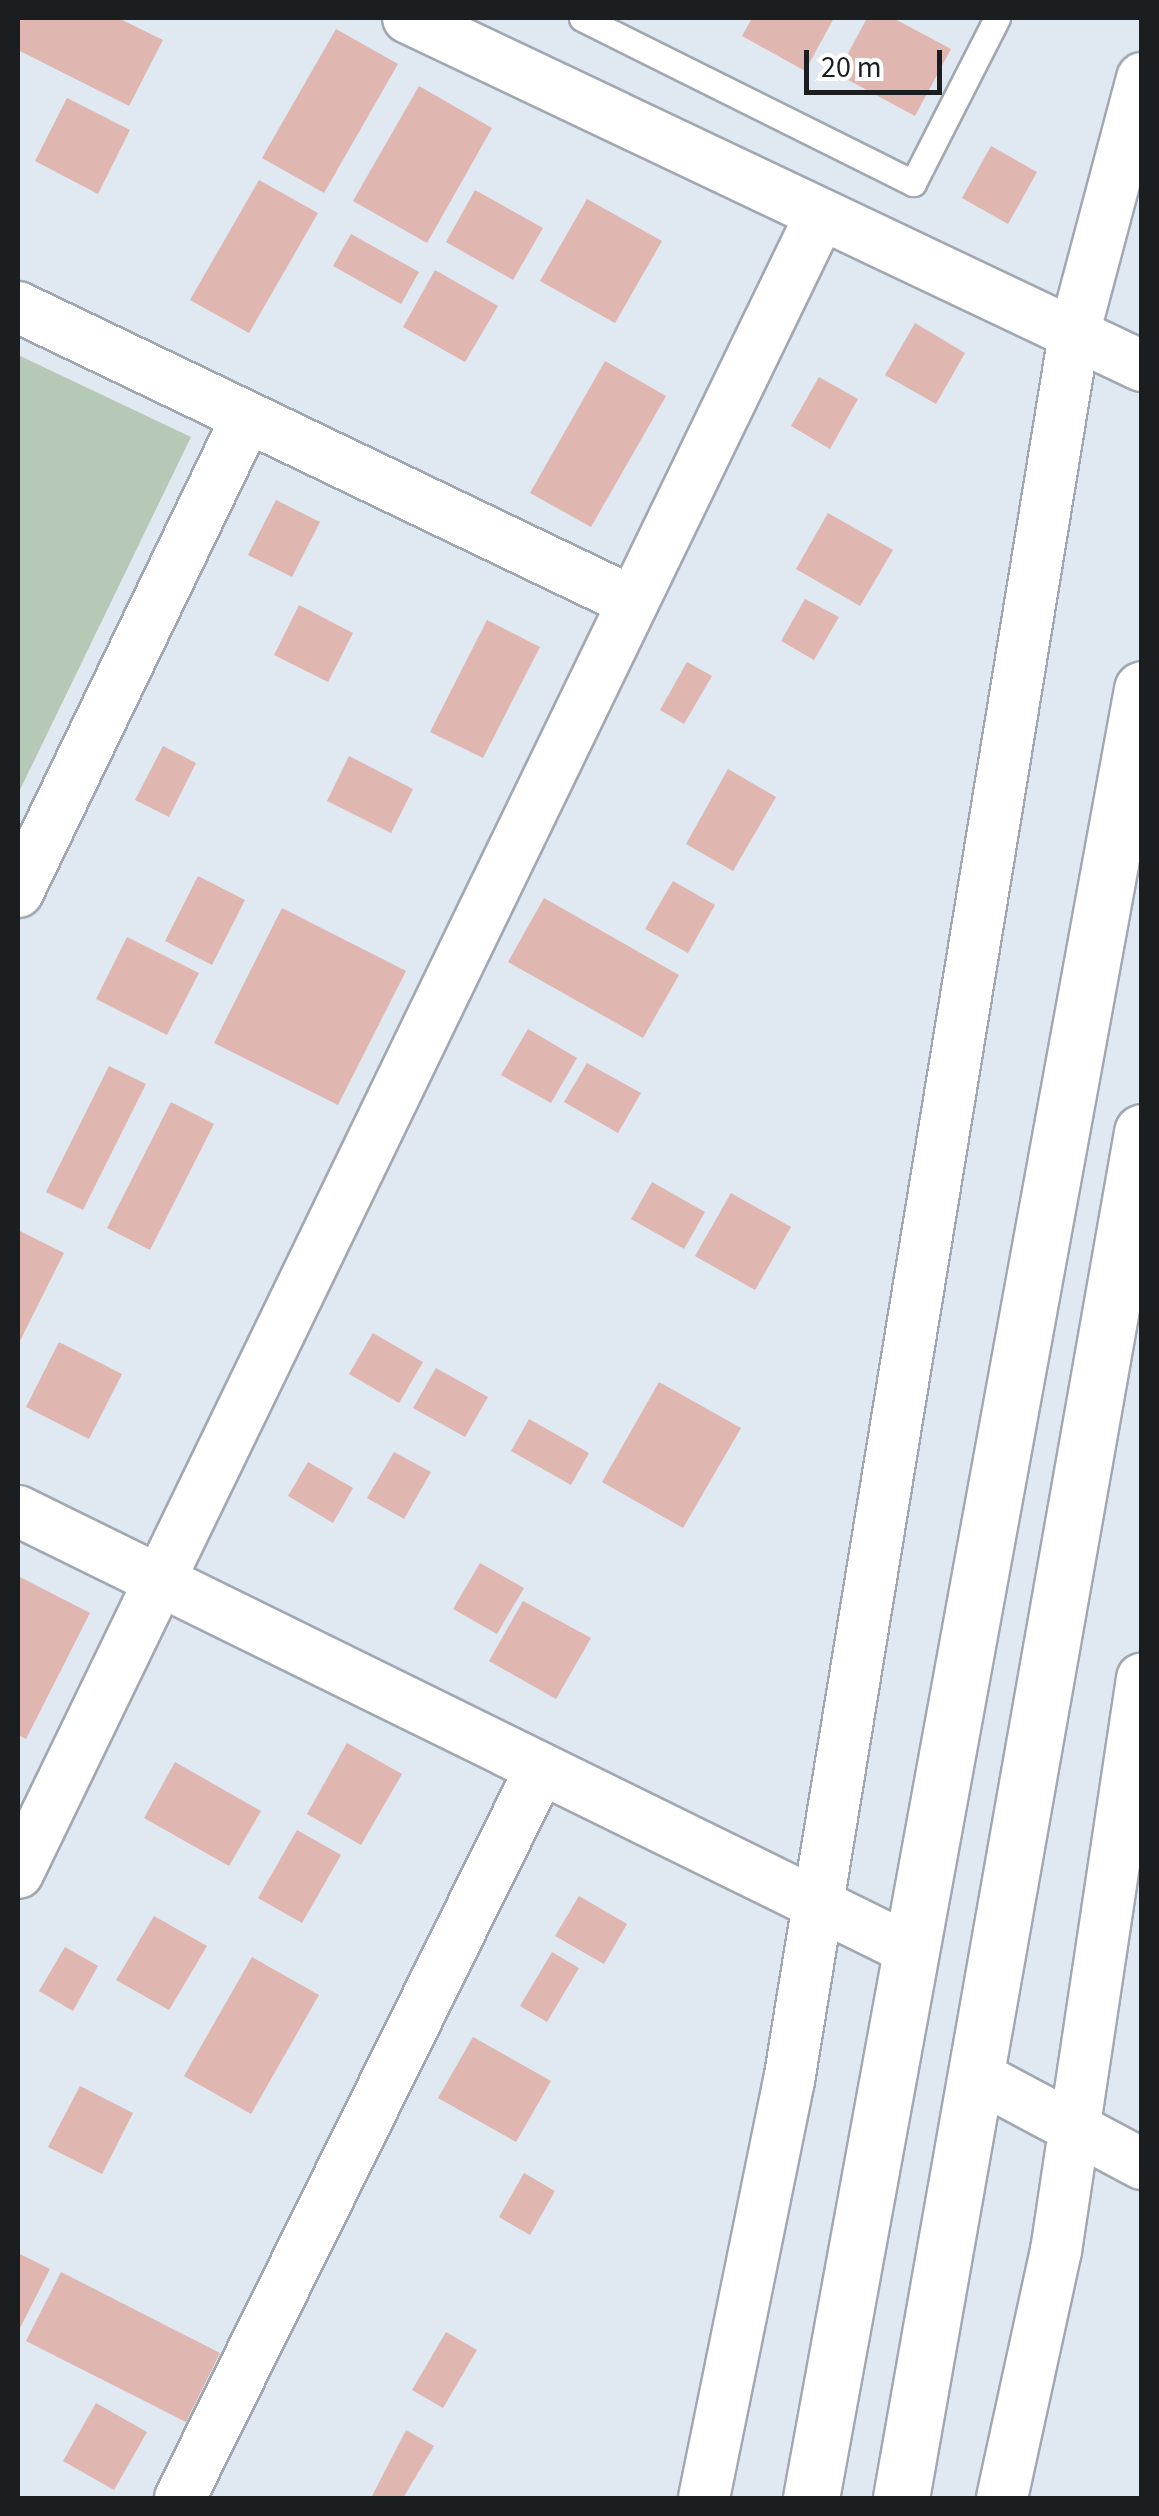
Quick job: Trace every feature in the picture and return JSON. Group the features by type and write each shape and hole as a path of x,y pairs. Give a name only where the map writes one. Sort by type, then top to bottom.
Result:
{"street":[{"path":"408,18 1142,366"},
{"path":"704,2498 818,1903 1074,334 1142,78"},
{"path":"18,1873 821,214"},
{"path":"18,307 633,602"},
{"path":"18,892 247,416"},
{"path":"811,2498 1142,689"},
{"path":"901,2498 1142,1132"},
{"path":"18,1511 911,1950"},
{"path":"1002,2498 1075,2126 1142,1678"},
{"path":"180,2498 541,1768"},
{"path":"975,2075 1142,2164"}],"lane":[{"path":"582,18 912,183 997,18"}],"green space":[{"path":"18,355 191,437 18,794"}],"building":[{"path":"18,18 118,18 163,40 129,106 18,50"},
{"path":"752,18 834,18 805,71 742,36"},
{"path":"867,18 893,18 951,49 915,116 837,74"},
{"path":"336,29 398,64 324,193 262,158"},
{"path":"419,86 492,128 427,243 353,201"},
{"path":"67,98 130,130 98,194 35,161"},
{"path":"991,146 1037,172 1008,224 962,198"},
{"path":"259,180 318,213 249,333 190,300"},
{"path":"475,190 543,228 513,280 446,242"},
{"path":"587,199 662,241 615,323 540,281"},
{"path":"351,234 419,272 401,304 333,266"},
{"path":"435,270 498,306 465,362 403,327"},
{"path":"915,323 965,353 936,404 885,375"},
{"path":"605,361 666,396 591,527 530,493"},
{"path":"819,377 858,399 830,449 791,426"},
{"path":"276,500 320,522 292,577 248,555"},
{"path":"828,513 893,550 860,606 796,569"},
{"path":"805,599 839,617 814,660 781,641"},
{"path":"299,605 353,633 328,682 274,655"},
{"path":"487,620 540,647 483,758 430,732"},
{"path":"687,662 712,676 684,724 660,710"},
{"path":"163,746 196,763 169,817 135,800"},
{"path":"349,756 413,789 391,833 327,801"},
{"path":"728,769 776,797 733,871 686,844"},
{"path":"198,876 245,900 212,965 165,941"},
{"path":"673,881 715,905 688,953 645,929"},
{"path":"544,898 679,975 643,1038 508,962"},
{"path":"282,908 406,971 338,1105 214,1043"},
{"path":"127,937 199,973 167,1035 96,999"},
{"path":"528,1029 577,1058 551,1103 501,1075"},
{"path":"587,1063 641,1093 618,1133 564,1102"},
{"path":"109,1066 146,1084 83,1210 46,1192"},
{"path":"171,1102 214,1124 150,1250 107,1228"},
{"path":"652,1182 705,1212 684,1249 631,1219"},
{"path":"731,1193 791,1227 755,1290 695,1256"},
{"path":"18,1230 64,1253 18,1345"},
{"path":"373,1333 423,1362 399,1403 349,1374"},
{"path":"59,1342 122,1374 89,1439 26,1407"},
{"path":"436,1368 488,1397 465,1437 413,1408"},
{"path":"659,1382 741,1428 683,1528 602,1482"},
{"path":"529,1419 589,1453 571,1485 511,1451"},
{"path":"394,1452 431,1472 404,1519 367,1498"},
{"path":"308,1462 353,1488 333,1523 288,1496"},
{"path":"480,1563 524,1588 497,1634 453,1609"},
{"path":"18,1576 90,1613 26,1739 18,1735"},
{"path":"523,1601 591,1638 556,1699 489,1661"},
{"path":"347,1743 402,1774 361,1845 307,1814"},
{"path":"175,1762 261,1811 229,1866 144,1818"},
{"path":"297,1830 341,1855 302,1923 258,1898"},
{"path":"579,1896 627,1924 604,1964 555,1936"},
{"path":"154,1916 207,1946 169,2010 116,1980"},
{"path":"65,1947 98,1966 73,2011 39,1991"},
{"path":"552,1952 579,1968 547,2022 520,2006"},
{"path":"252,1957 319,1995 251,2114 184,2076"},
{"path":"473,2037 551,2081 516,2142 438,2098"},
{"path":"80,2086 133,2113 102,2174 48,2147"},
{"path":"524,2173 555,2191 530,2235 499,2217"},
{"path":"18,2253 50,2269 18,2332"},
{"path":"61,2272 220,2353 186,2422 26,2341"},
{"path":"446,2332 477,2350 443,2408 412,2390"},
{"path":"96,2403 147,2432 114,2490 63,2461"},
{"path":"406,2430 434,2446 403,2498 371,2498"}]}
